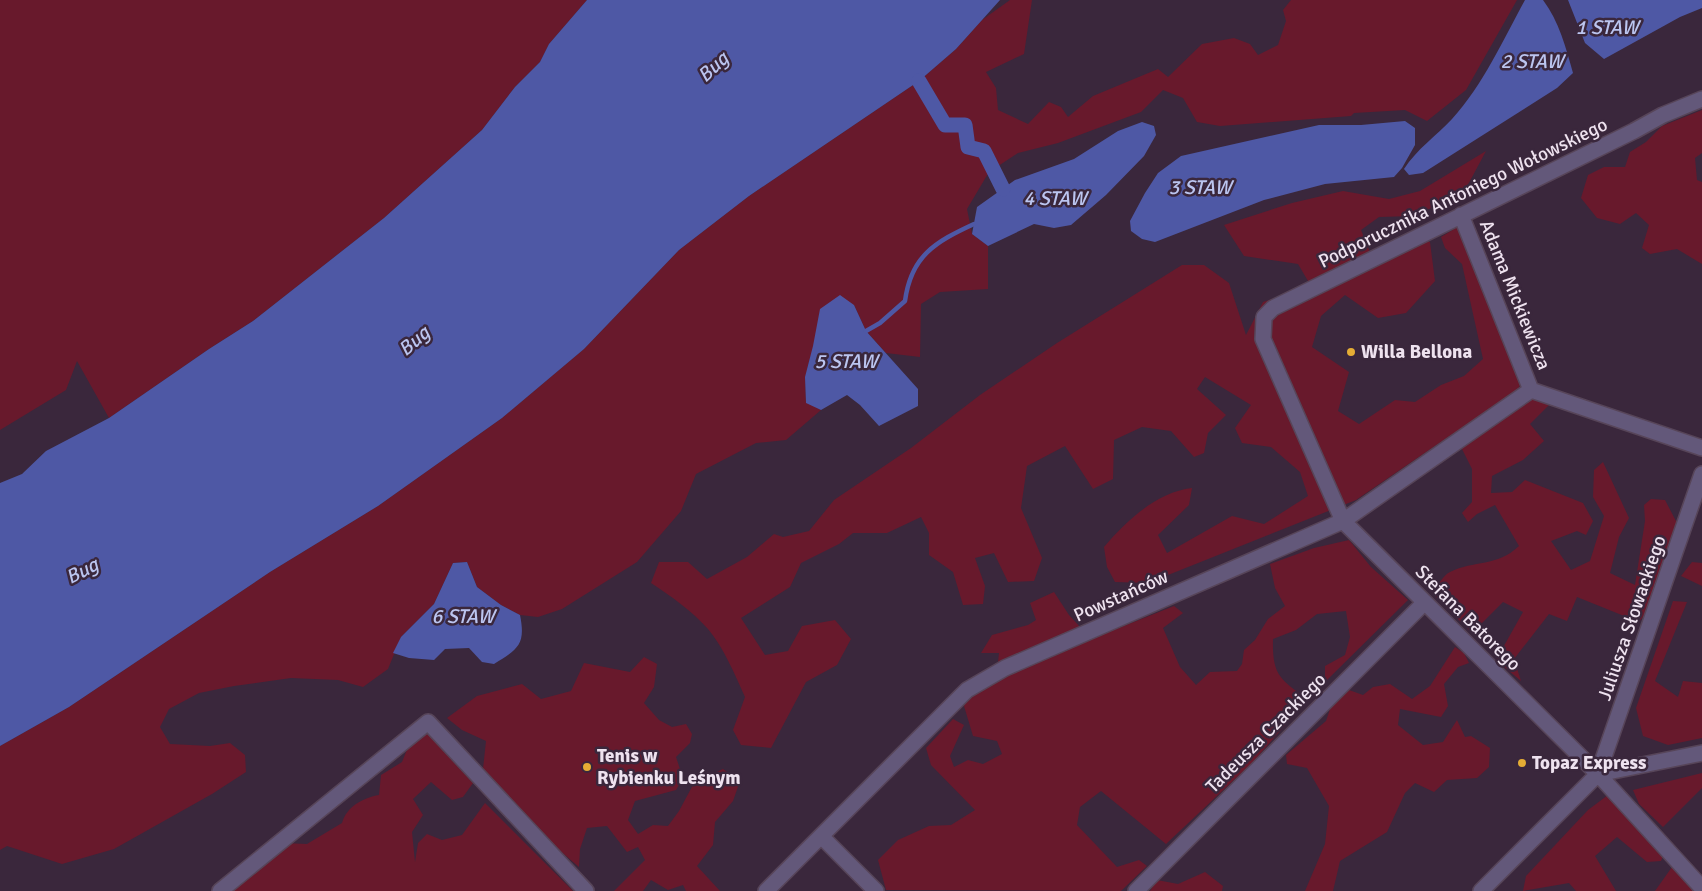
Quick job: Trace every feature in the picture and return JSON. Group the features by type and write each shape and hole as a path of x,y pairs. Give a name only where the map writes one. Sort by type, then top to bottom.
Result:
{"street":[{"name":"Podporucznika Antoniego Wołowskiego","path":"1262,339 1264,317 1273,308 1663,115 1702,99"},
{"name":"Adama Mickiewicza","path":"1460,215 1531,390 1702,448"},
{"name":"Stefana Batorego","path":"1262,339 1343,521 1598,774 1702,888"},
{"name":"Powstańców","path":"766,891 967,690 1005,668 1343,521 1531,390"},
{"name":"Juliusza Słowackiego","path":"1598,774 1702,474"},
{"name":"Tadeusza Czackiego","path":"1136,891 1424,603"},
{"path":"220,891 428,722 586,891"},
{"path":"1481,891 1598,774 1702,753"},
{"path":"821,836 876,891"}],"shaded area":[{"path":"0,0 587,0 549,44 540,62 515,87 482,130 384,218 253,321 109,418 77,361 66,390 0,430"},
{"path":"1010,0 1032,0 1024,54 986,72 996,88 998,110 1028,124 1049,102 1061,107 1068,117 1093,96 1158,69 1168,77 1202,44 1234,38 1250,44 1258,55 1278,45 1286,21 1283,10 1291,0 1517,0 1466,90 1427,121 1405,110 1220,126 1197,122 1183,98 1163,90 1141,112 1058,143 1018,153 989,172 967,209 972,234 988,246 988,289 940,292 921,304 920,357 886,353 866,331 854,305 823,337 811,357 807,369 806,402 821,410 786,440 756,443 696,474 681,511 637,562 562,609 538,617 520,615 501,605 477,587 467,562 453,563 434,604 401,637 388,669 363,687 338,680 291,678 199,693 169,709 160,727 170,744 210,746 230,743 245,755 246,772 212,794 114,849 62,864 7,846 0,850 0,746 69,707 270,572 378,506 502,418 584,349 679,250 749,196 919,81 956,49 982,20"},
{"path":"1702,110 1702,153 1695,158 1697,180 1702,182 1702,264 1677,249 1650,254 1642,248 1649,225 1636,213 1620,224 1597,218 1581,198 1588,175 1604,167 1625,167 1630,152 1646,142 1662,126"},
{"path":"1486,151 1463,194 1413,216 1379,217 1361,230 1372,257 1420,238 1430,242 1435,281 1406,313 1378,318 1345,295 1321,316 1312,347 1349,372 1338,411 1359,424 1395,400 1415,402 1441,385 1464,376 1483,359 1462,264 1445,248 1441,237 1459,226 1522,381 1516,394 1551,403 1530,424 1544,441 1523,460 1492,476 1491,493 1512,492 1525,480 1583,503 1593,521 1586,535 1577,531 1551,541 1571,570 1590,561 1604,516 1593,497 1594,470 1603,462 1629,518 1619,537 1610,573 1635,585 1645,521 1644,505 1651,499 1665,500 1677,523 1649,609 1639,622 1577,597 1567,621 1549,614 1514,659 1521,681 1496,660 1523,612 1503,602 1472,633 1432,593 1450,572 1502,557 1511,553 1519,546 1495,505 1477,514 1468,522 1462,513 1472,502 1472,469 1454,433 1356,500 1148,583 1115,582 1107,567 1104,547 1132,518 1167,495 1192,488 1189,505 1158,535 1167,553 1232,516 1264,524 1308,496 1300,472 1271,447 1242,443 1235,428 1251,405 1205,377 1197,389 1226,415 1208,433 1204,453 1194,457 1171,431 1142,427 1114,440 1113,479 1093,489 1065,446 1027,466 1021,508 1042,558 1034,581 1008,582 994,553 975,558 985,586 983,604 963,605 953,572 929,555 929,533 921,517 887,533 853,533 839,544 801,563 790,587 741,618 765,655 788,651 802,626 835,620 851,639 837,665 806,682 771,748 741,745 733,730 745,697 714,636 681,604 651,583 659,562 688,562 707,579 747,557 774,534 783,537 809,531 834,500 911,448 980,395 1057,343 1182,265 1204,265 1229,283 1246,335 1263,302 1311,286 1298,264 1244,256 1224,225 1292,203 1343,191 1389,199 1420,191"},
{"path":"1349,540 1371,567 1408,600 1325,682 1325,666 1345,655 1350,637 1346,611 1317,614 1296,630 1273,639 1276,669 1284,681 1308,699 1252,763 1166,844 1101,791 1080,807 1077,825 1117,867 1139,860 1147,866 1121,891 886,890 878,860 898,840 929,826 951,825 975,810 931,765 926,748 953,719 964,725 950,756 954,767 968,760 983,764 1002,754 997,741 973,736 964,706 978,676 998,662 999,653 981,653 992,635 1028,625 1036,620 1030,603 1054,592 1069,615 1091,639 1174,606 1183,613 1163,628 1180,667 1196,685 1210,672 1237,671 1242,664 1244,650 1255,640 1268,619 1285,606 1275,588 1270,564 1314,548"},
{"path":"1692,562 1702,563 1702,586 1681,576"},
{"path":"1673,601 1687,602 1655,681 1678,697 1683,681 1702,683 1702,738 1668,745 1643,736 1636,708"},
{"path":"1455,647 1464,653 1469,663 1458,667 1444,684 1448,706 1441,717 1400,709 1398,725 1423,745 1443,742 1457,720 1465,737 1471,736 1490,748 1489,767 1477,778 1447,780 1434,792 1415,783 1405,793 1387,832 1340,861 1333,891 1305,891 1325,844 1329,806 1307,768 1287,764 1286,755 1326,721 1331,706 1349,690 1363,695 1373,687 1390,684 1412,699 1430,686"},
{"path":"644,657 657,664 654,687 644,703 659,720 672,727 686,724 692,734 690,743 676,757 683,778 676,790 635,801 628,820 638,834 653,825 668,826 679,811 694,783 723,769 740,781 733,801 715,822 713,845 697,866 720,891 686,891 683,885 668,890 651,880 643,891 614,891 645,860 638,847 627,852 607,826 587,828 580,849 579,867 537,829 483,769 486,741 462,730 447,718 477,696 522,684 541,699 571,691 584,663 630,672"},
{"path":"425,731 473,783 463,797 452,800 431,782 413,799 423,815 412,832 415,862 418,843 427,834 442,840 462,835 485,803 573,891 217,891 283,843 307,844 342,823 344,817 356,804 367,798 379,795 381,775 402,762 408,747"},
{"path":"1702,773 1702,788 1663,827 1639,804 1633,790"},
{"path":"1608,795 1664,854 1661,861 1647,862 1617,837 1595,856 1616,891 1576,891 1569,883 1523,891 1526,876 1588,810"},
{"path":"1672,867 1695,891 1655,891"},
{"path":"1205,872 1223,886 1222,891 1150,891 1157,880 1178,884"}],"water":[{"name":"Bug","path":"587,0 1000,0 956,49 919,81 749,196 679,250 584,349 502,418 378,506 270,572 69,707 0,746 0,483 22,474 46,451 109,418 253,321 384,218 482,130 515,87 540,62 549,44"},
{"name":"2 STAW","path":"1525,0 1543,0 1549,8 1561,35 1573,73 1557,88 1423,173 1409,175 1404,169 1409,162 1452,119 1473,92 1492,62"},
{"name":"1 STAW","path":"1568,0 1702,0 1702,8 1680,17 1604,59 1585,43"},
{"name":"3 STAW","path":"1405,121 1415,128 1415,145 1402,168 1394,177 1325,184 1264,200 1155,242 1142,239 1131,231 1130,221 1158,173 1181,156 1319,125 1361,125"},
{"name":"4 STAW","path":"1142,122 1154,126 1156,135 1144,156 1106,195 1071,225 1054,228 1034,224 988,246 972,234 977,207 1015,180 1074,159 1118,131"},
{"name":"5 STAW","path":"840,295 854,305 866,331 918,389 918,406 879,426 860,405 847,395 821,410 806,403 805,377 820,309"},
{"name":"6 STAW","path":"467,562 477,587 501,605 520,615 522,625 521,640 514,650 494,664 482,662 469,648 445,649 434,660 409,658 393,653 401,637 434,604 453,563"}],"waterway":[{"path":"919,81 945,125 965,125 968,147 984,151 1003,189"},
{"path":"866,331 880,323 905,301 913,273 927,252 948,237 974,224"}],"place":[{"name":"Willa Bellona","path":"1351,352"},
{"name":"Topaz Express","path":"1522,763"},
{"name":"Tenis w Rybienku Leśnym","path":"587,767"}]}
